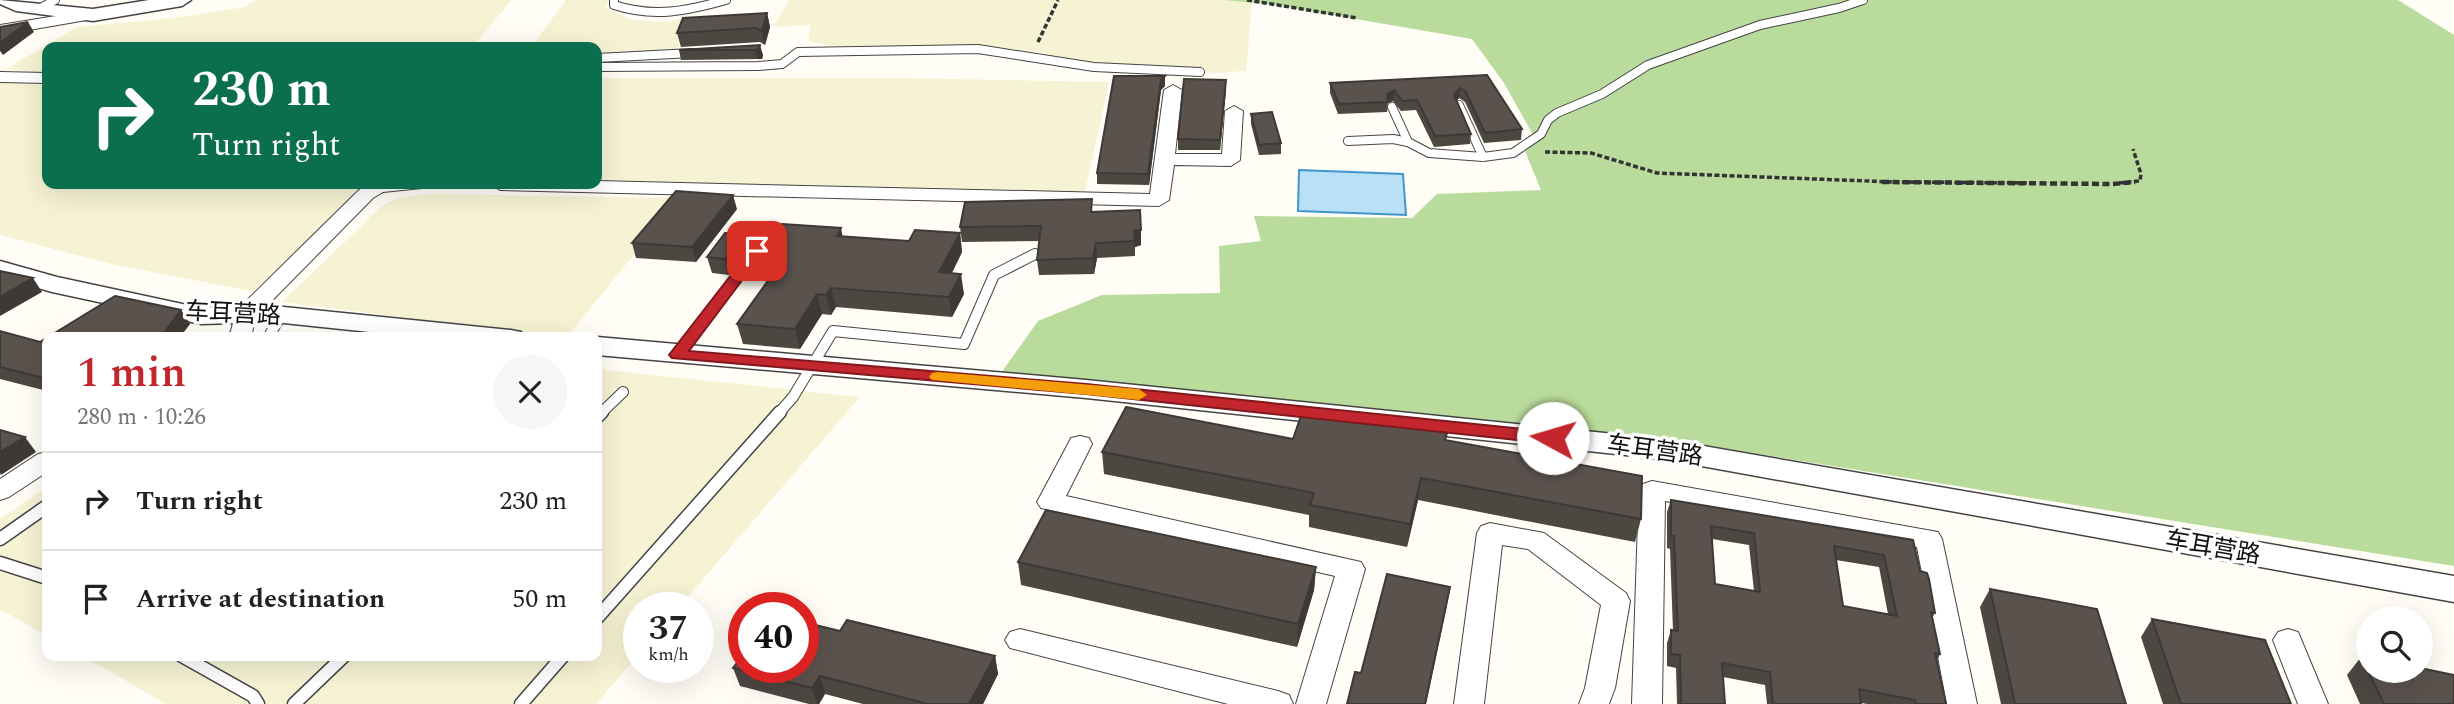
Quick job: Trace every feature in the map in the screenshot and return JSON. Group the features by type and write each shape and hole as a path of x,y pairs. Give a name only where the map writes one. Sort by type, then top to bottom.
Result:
{"street":[{"path":"6,0 16,5 47,4 93,15"},
{"path":"0,30 182,0"},
{"path":"0,77 42,78"},
{"path":"602,186 1159,200 1173,90"},
{"path":"1164,159 1231,160 1234,111"},
{"path":"240,327 366,194 378,189"},
{"name":"车耳营路","path":"0,268 52,284 240,327 400,332"},
{"name":"车耳营路","path":"602,347 1086,389 1663,449 2454,589"},
{"path":"1080,444 1050,502 1351,569 1311,704"},
{"path":"0,491 42,463"},
{"path":"1647,704 1652,490 1929,539 1962,704"},
{"path":"1469,704 1490,533 1535,540 1616,601 1600,688 1594,704"},
{"path":"1020,640 1278,704"},
{"path":"2287,640 2313,704"}],"lane":[{"path":"614,0 614,5 637,14 652,15 669,14 726,0"},
{"path":"1348,141 1393,139 1408,142 1429,153 1483,157 1513,153 1541,134 1548,120 1557,113 1602,94 1648,65 1760,25 1839,8 1863,0"},
{"path":"602,67 758,66 782,64 798,52 953,48 1094,67 1200,72"},
{"path":"602,58 706,52"},
{"path":"1459,105 1483,157"},
{"path":"1392,107 1408,142"},
{"path":"677,355 757,251"},
{"path":"602,612 793,397 833,331 964,344 994,275 1035,254"},
{"path":"602,412 623,392"},
{"path":"0,539 42,510"},
{"path":"0,563 42,577"},
{"path":"190,661 253,696 258,704"},
{"path":"294,704 339,661"},
{"path":"521,704 559,661"}],"path":[{"path":"1010,54 1033,49 1037,45 1058,0"},
{"path":"1247,0 1357,18"},
{"path":"1513,153 1591,153 1657,173 1894,182 2113,184 2140,181 2141,174 2133,149"}],"shaded area":[{"path":"256,0 512,0 476,42 52,42 77,27 175,18 245,7"},
{"path":"566,0 609,0 605,8 632,20 667,22 696,16 675,53 602,57 602,42 535,42"},
{"path":"789,0 1252,2 1246,71 1179,75 1086,69 1042,52 975,46 831,46 808,41 811,25 773,27"},
{"path":"42,48 42,73 6,69"},
{"path":"0,70 42,76 42,189 367,189 261,293 111,264 0,235"},
{"path":"602,78 905,78 1109,82 1084,196 602,180"},
{"path":"429,194 680,198 571,332 519,332 282,302 382,206 397,198"},
{"path":"602,370 860,397 692,592 623,592 623,673 596,704 166,704 92,661 602,661"},
{"path":"42,490 42,633 0,609 0,519"}],"green space":[{"path":"1223,0 2398,0 2454,35 2454,566 1665,439 1001,373 1038,321 1102,295 1220,293 1219,246 1261,241 1254,216 1412,218 1437,194 1541,190 1525,151 1537,142 1504,83 1472,39 1268,4"}],"water":[{"path":"1299,170 1403,174 1406,215 1298,211"}],"building":[{"path":"767,13 762,31 756,28 677,33 683,18"},
{"path":"28,22 0,43 0,27"},
{"path":"760,45 759,49 755,50 679,50"},
{"path":"1487,75 1522,129 1485,133 1466,92 1460,88 1454,95 1471,134 1435,136 1417,100 1402,101 1394,90 1387,94 1388,102 1339,104 1330,83"},
{"path":"1114,76 1165,76 1161,80 1148,174 1097,173"},
{"path":"1184,79 1226,80 1220,140 1178,139"},
{"path":"1272,112 1281,143 1259,145 1251,114"},
{"path":"676,191 733,195 692,247 632,243"},
{"path":"1092,199 1091,212 1140,210 1141,230 1134,231 1135,241 1096,243 1093,258 1037,260 1041,226 960,227 965,202"},
{"path":"782,224 841,228 837,236 909,241 915,230 960,233 939,272 961,274 949,297 831,288 826,295 817,294 795,329 737,324 782,261 741,257 760,230 776,231"},
{"path":"725,233 744,235 725,259 707,257"},
{"path":"0,271 33,278 0,297"},
{"path":"115,296 181,310 164,332 56,332"},
{"path":"0,331 42,341 42,378 0,367"},
{"path":"1126,407 1293,439 1304,407 1447,433 1445,440 1642,476 1641,519 1421,478 1410,524 1310,505 1314,493 1102,452"},
{"path":"0,430 25,437 0,452"},
{"path":"1671,500 1913,540 1920,571 1927,573 1929,579 1935,613 1931,612 1940,654 1935,653 1946,704 1916,704 1915,700 1859,689 1861,704 1773,704 1770,672 1722,663 1725,704 1681,704 1680,655 1671,654 1671,630 1678,631 1674,536 1671,536","holes":["1711,526 1754,533 1760,592 1715,584","1834,546 1884,555 1897,616 1843,606"]},
{"path":"1046,510 1316,567 1298,624 1018,562"},
{"path":"1387,574 1450,587 1425,704 1347,704 1355,672 1361,673"},
{"path":"1990,589 2097,609 2126,704 2015,704"},
{"path":"2152,619 2265,640 2291,704 2181,704"},
{"path":"847,620 995,656 969,704 928,704 819,678 819,626 840,631"},
{"path":"2433,671 2454,675 2454,704 2384,704 2374,683 2433,683"},
{"path":"792,683 815,683 812,688"}],"slow traffic":[{"path":"938,377 1139,395"}],"route":[{"path":"757,251 677,355 1086,389 1553,438"}]}
